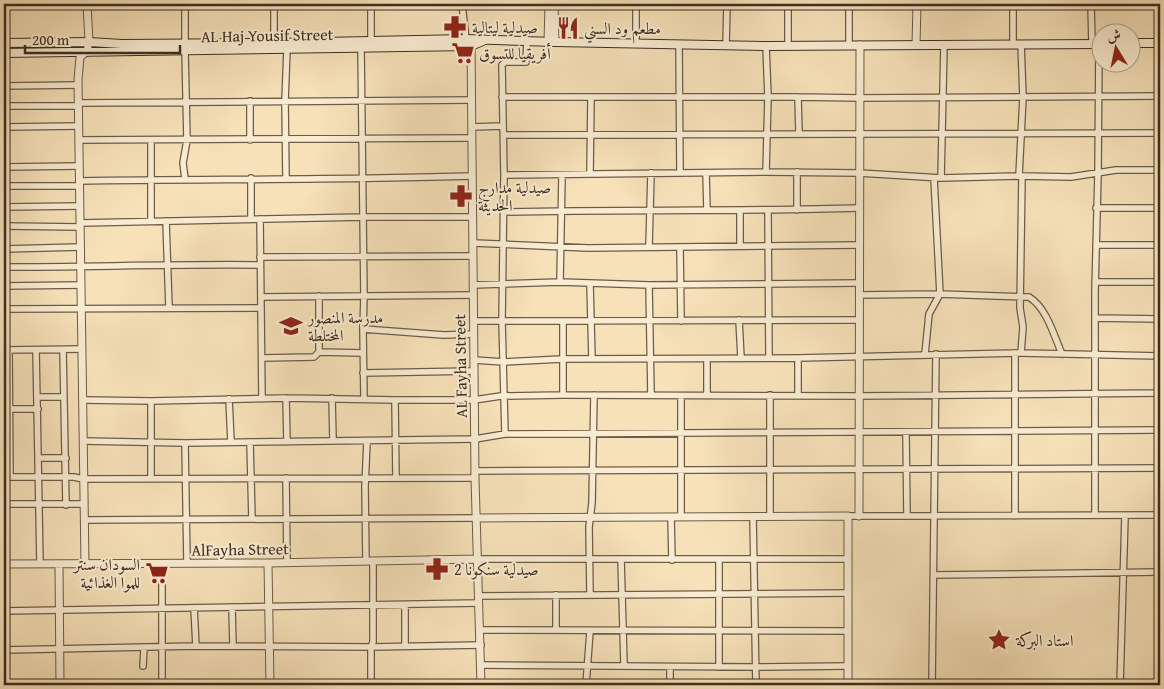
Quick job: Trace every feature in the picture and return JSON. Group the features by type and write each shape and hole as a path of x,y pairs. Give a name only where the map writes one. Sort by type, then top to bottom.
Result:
{"main road":[{"path":"469,41 488,39 766,46 1092,44"},
{"name":"AL Haj Yousif Street","path":"4,43 89,42 287,50 361,48 469,41"},
{"name":"AL Haj Yousif Street","path":"4,52 87,51 274,43 469,41"},
{"path":"1142,44 1160,43"}],"street":[{"path":"84,564 78,85 80,57 87,51 89,42 87,4"},
{"path":"184,4 186,140 183,164 186,179"},
{"path":"274,4 274,43"},
{"path":"371,4 371,41"},
{"path":"462,4 469,41"},
{"path":"549,4 551,42"},
{"path":"551,42 554,4"},
{"path":"636,4 636,43"},
{"path":"726,45 727,4"},
{"path":"788,4 788,45"},
{"path":"849,4 849,44"},
{"path":"916,45 917,4"},
{"path":"1013,4 1023,97 1020,312 1023,327 1018,353 1015,395 1015,516"},
{"path":"1091,4 1094,22"},
{"name":"AL Fayha Street","path":"469,41 472,100 475,474 481,685"},
{"path":"505,434 502,321 504,136 502,65 505,62 526,62 527,41"},
{"path":"679,45 680,173"},
{"path":"859,516 860,45"},
{"path":"941,178 944,45"},
{"path":"766,46 768,97 766,172"},
{"path":"361,48 363,100 364,399"},
{"path":"286,178 285,101 287,50"},
{"path":"1095,516 1095,282 1099,134 1098,72"},
{"path":"4,86 78,85"},
{"path":"502,97 942,98 1160,96"},
{"path":"798,97 799,134"},
{"path":"590,173 591,98"},
{"path":"4,106 250,101 472,100"},
{"path":"250,101 250,140"},
{"path":"4,127 78,126"},
{"path":"472,127 503,126"},
{"path":"504,136 799,134 859,136 1160,133"},
{"path":"79,140 472,138"},
{"path":"151,140 151,221"},
{"path":"4,167 79,166"},
{"path":"504,174 797,172 859,173 941,178 1071,177 1121,170 1159,170 1160,282 1095,282"},
{"path":"797,172 797,210"},
{"path":"649,247 651,173"},
{"path":"706,173 707,210"},
{"path":"560,282 562,175"},
{"path":"4,186 186,179 363,179 472,176"},
{"path":"251,178 251,219"},
{"path":"925,354 929,314 940,294 934,178"},
{"path":"4,207 80,206"},
{"path":"503,212 561,210 768,211 859,208"},
{"path":"1096,208 1160,208"},
{"path":"740,210 740,246"},
{"path":"768,211 769,358"},
{"path":"4,226 251,219 473,217"},
{"path":"260,219 262,399"},
{"path":"166,221 169,308"},
{"path":"473,243 560,247 680,248 859,245"},
{"path":"1096,245 1160,245"},
{"path":"4,249 80,247"},
{"path":"680,248 681,321"},
{"path":"260,257 472,256"},
{"path":"4,267 168,264 260,265"},
{"path":"473,284 560,282 649,285 859,283"},
{"path":"590,284 592,359"},
{"path":"4,286 81,285"},
{"path":"649,285 651,395"},
{"path":"261,297 473,295"},
{"path":"859,295 1021,296 1033,300 1039,306 1062,354"},
{"path":"318,296 319,352"},
{"path":"4,309 261,308"},
{"path":"83,400 151,401 332,398 474,400 504,396 563,395 859,396 1159,393 1160,319 1095,318"},
{"path":"739,320 741,358"},
{"path":"474,321 859,320"},
{"path":"563,321 563,395"},
{"path":"363,329 444,335 474,334"},
{"path":"82,349 6,350 9,409 7,477 78,477 83,479 396,478 594,471 1160,468"},
{"path":"36,350 40,477 40,564"},
{"path":"63,350 66,504"},
{"path":"262,358 314,357 319,352 363,352"},
{"path":"474,360 504,362 562,359 798,358 1018,353 1159,356"},
{"path":"932,685 936,354"},
{"path":"798,358 798,395"},
{"path":"707,359 707,395"},
{"path":"363,372 474,371"},
{"path":"590,596 589,559 594,471 594,395"},
{"path":"770,395 770,516"},
{"path":"681,396 681,517"},
{"path":"37,397 64,397"},
{"path":"286,398 287,442"},
{"path":"332,398 333,440"},
{"path":"229,399 231,442"},
{"path":"395,400 396,478"},
{"path":"151,401 151,479"},
{"path":"9,409 38,409"},
{"path":"83,441 287,442 475,439 505,434 936,433 1160,430"},
{"path":"906,433 907,516"},
{"path":"367,440 365,519 374,605 371,684"},
{"path":"184,442 187,563"},
{"path":"250,442 252,519"},
{"path":"39,458 66,458"},
{"path":"286,478 287,563"},
{"path":"4,504 84,504"},
{"path":"84,520 186,518 365,519 1160,515"},
{"path":"753,516 756,685"},
{"path":"848,516 848,685"},
{"path":"1120,685 1125,516"},
{"path":"671,517 672,560"},
{"path":"477,559 848,559"},
{"name":"AlFayha Street","path":"4,564 287,563 477,559"},
{"path":"621,559 624,666"},
{"path":"719,560 719,667"},
{"path":"268,563 270,685"},
{"path":"59,564 60,685"},
{"path":"162,564 162,685"},
{"path":"934,575 1160,572"},
{"path":"4,611 405,605 479,599 556,596 848,594"},
{"path":"556,596 556,630"},
{"path":"405,605 405,646"},
{"path":"232,607 233,646"},
{"path":"194,608 196,646"},
{"path":"480,630 848,631"},
{"path":"586,685 590,631"},
{"path":"4,650 196,646 371,647 481,645"},
{"path":"144,648 144,666"},
{"path":"481,665 848,666"},
{"path":"670,666 670,685"},
{"path":"204,685 481,685"}],"place":[{"name":"صيدلية ليتالية","path":"455,27"},
{"name":"مطعم ود السني","path":"568,28"},
{"name":"أفريقيا للتسوق","path":"463,53"},
{"name":"صيدلية مدارج الحديثة","path":"461,196"},
{"name":"مدرسة المنصور المختلطة","path":"291,326"},
{"name":"صيدلية سنكونا 2","path":"437,569"},
{"name":"السودان سنتر للموا الغذائية","path":"157,573"},
{"name":"استاد البركة","path":"999,640"}]}
